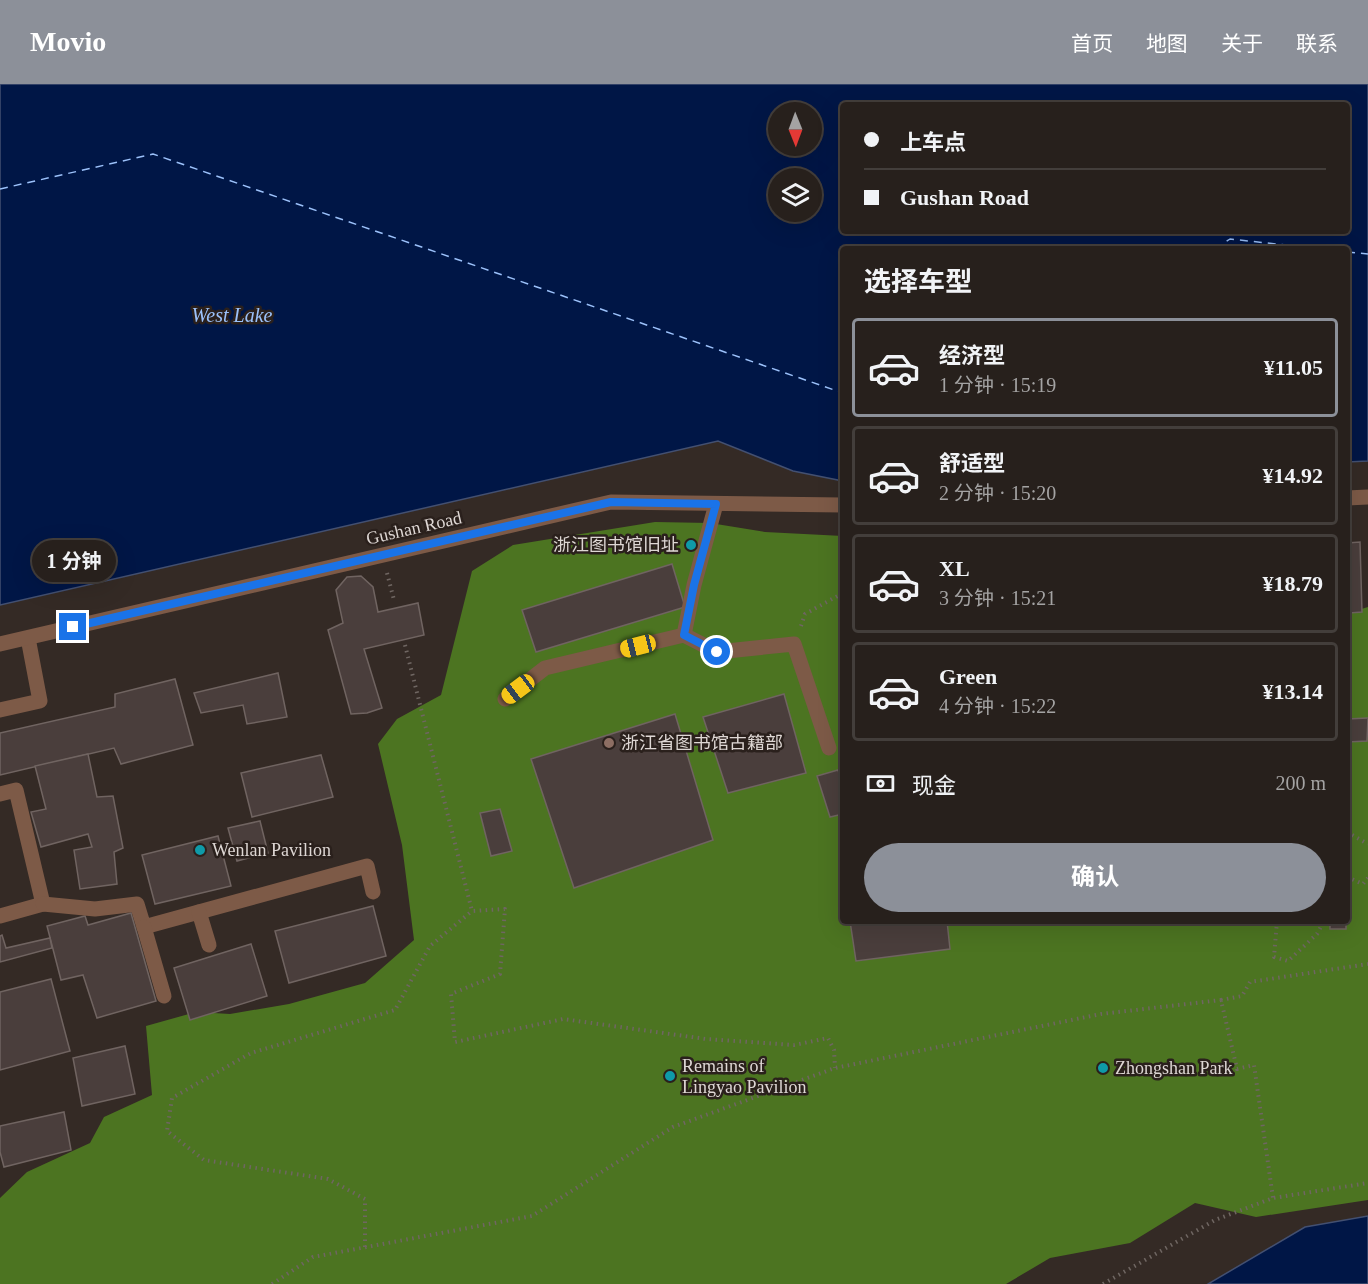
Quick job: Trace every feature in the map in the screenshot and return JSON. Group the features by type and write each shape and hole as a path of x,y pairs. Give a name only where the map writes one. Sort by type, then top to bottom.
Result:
{"street":[{"path":"1350,498 1368,497"},
{"name":"Gushan Road","path":"0,644 611,502 840,505"},
{"path":"684,635 694,585 716,504"},
{"path":"505,699 545,668 684,635 717,652 794,644 829,748"},
{"path":"0,710 40,701 28,638"},
{"path":"0,794 16,790 44,904"},
{"path":"144,927 367,866 373,892"},
{"path":"0,916 44,904 95,909 137,904 164,996"},
{"path":"199,912 209,945"}],"path":[{"path":"794,644 805,614 840,595"},
{"path":"405,645 472,911"},
{"path":"1350,834 1368,844"},
{"path":"1350,878 1363,884 1368,878"},
{"path":"365,1248 365,1198 328,1179 204,1160 167,1131 172,1098 251,1053 395,1010 430,946 472,911 505,909 500,974 452,994 455,1042 563,1018 717,1039 794,1045 828,1038 834,1050 835,1068"},
{"path":"1277,924 1274,957 1288,961 1317,934 1322,924"},
{"path":"272,1284 313,1257 532,1216 673,1127 835,1068 1101,1014 1242,996 1250,982 1368,964"},
{"path":"1221,1000 1237,1069 1254,1065 1273,1198"},
{"path":"1103,1284 1215,1220 1273,1198 1368,1183"}],"green space":[{"path":"655,522 710,523 765,532 840,536 840,924 1350,924 1350,610 1368,607 1368,1200 1256,1217 1195,1203 1130,1243 1050,1258 1006,1284 0,1284 0,1198 27,1172 90,1143 104,1117 152,1095 146,1026 196,1012 230,1014 289,1004 365,983 414,940 402,845 378,744 397,719 441,695 472,571 513,545"}],"water":[{"name":"West Lake","path":"0,84 1368,84 1368,461 1350,462 1350,246 840,246 840,480 793,471 718,441 0,605"},
{"path":"1368,1216 1368,1284 1208,1284 1305,1227"}],"building":[{"path":"1360,542 1362,612 1350,613 1350,543"},
{"path":"672,564 685,607 536,652 522,610"},
{"path":"361,576 373,587 378,612 418,603 424,635 364,649 382,708 367,713 351,714 328,630 343,623 336,590 347,577"},
{"path":"278,673 287,717 247,724 243,705 201,713 194,693"},
{"path":"175,679 193,745 121,764 114,748 0,775 0,733 115,707 115,694"},
{"path":"784,694 806,773 728,793 703,717"},
{"path":"675,714 713,840 574,888 531,759"},
{"path":"1368,718 1367,741 1350,742 1350,719"},
{"path":"88,754 97,797 113,796 123,848 114,852 117,884 80,889 74,850 92,847 88,834 41,847 31,812 46,809 35,766"},
{"path":"321,755 333,797 252,817 241,773"},
{"path":"838,770 840,815 830,817 817,776"},
{"path":"500,809 512,851 491,856 480,813"},
{"path":"260,821 268,853 237,861 228,828"},
{"path":"218,836 231,886 155,904 142,855"},
{"path":"373,906 386,956 289,983 275,931"},
{"path":"131,913 156,1001 97,1018 83,975 61,980 47,926 85,916 88,925"},
{"path":"850,924 947,924 950,949 856,961"},
{"path":"1330,924 1346,924 1346,929 1330,929"},
{"path":"2,935 6,948 50,938 52,948 0,962 0,936"},
{"path":"251,944 267,996 190,1020 174,968"},
{"path":"51,979 70,1051 0,1070 0,992"},
{"path":"125,1046 135,1094 82,1106 73,1058"},
{"path":"64,1112 71,1150 4,1167 0,1152 0,1126"}],"ferry route":[{"path":"0,189 153,154 840,392"},
{"path":"1220,246 1230,239 1294,246"},
{"path":"1350,252 1368,254"}],"place":[{"name":"浙江图书馆旧址","path":"691,545"},
{"name":"浙江省图书馆古籍部","path":"609,743"},
{"name":"Wenlan Pavilion","path":"200,850"},
{"name":"Zhongshan Park","path":"1103,1068"},
{"name":"Remains of Lingyao Pavilion","path":"670,1076"}],"route":[{"path":"73,627 611,502 716,504 694,585 684,635 717,652"}]}
